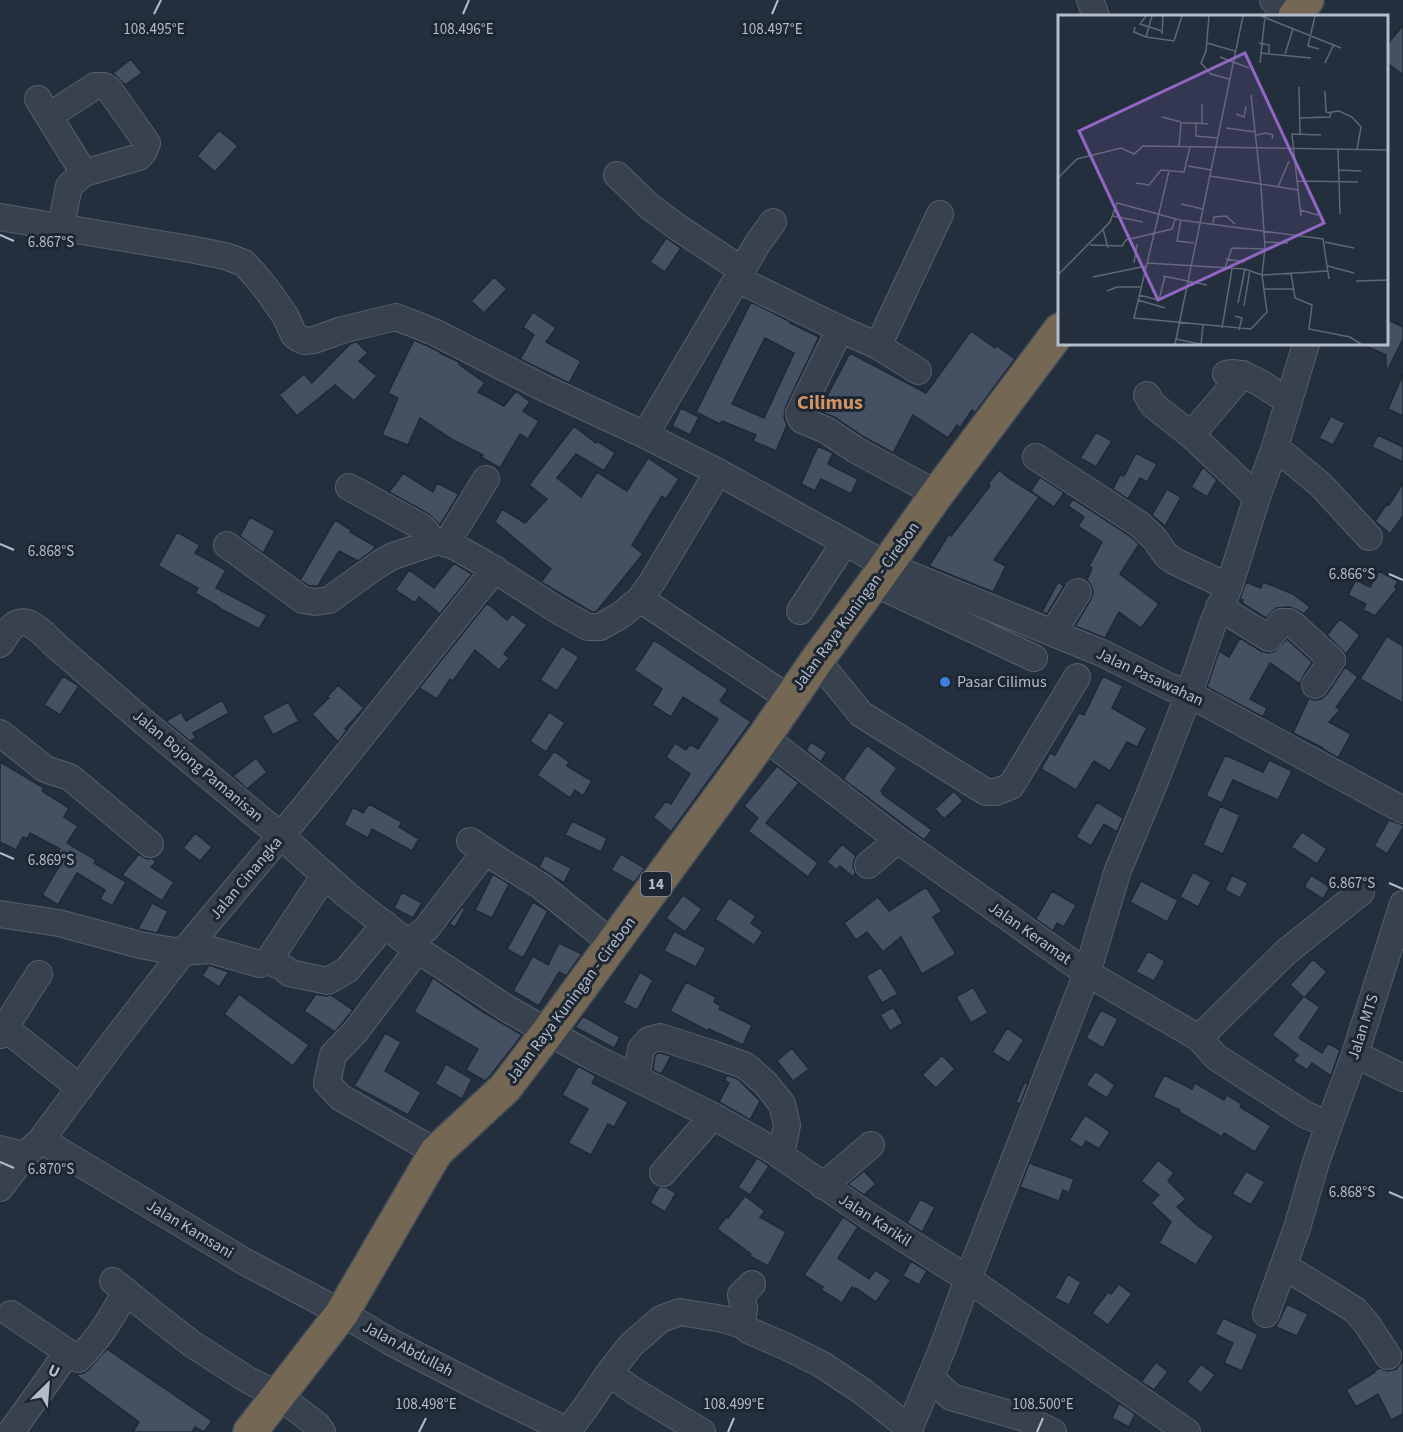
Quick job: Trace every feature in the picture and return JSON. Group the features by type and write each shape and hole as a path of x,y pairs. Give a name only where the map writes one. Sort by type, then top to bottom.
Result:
{"highway":[{"path":"1296,15 1307,0"},
{"name":"Jalan Raya Kuningan - Cirebon","path":"250,1432 342,1313 436,1152 505,1088 548,1032 765,737 817,660 937,494 1058,331"}],"street":[{"path":"1090,0 1096,15"},
{"path":"1274,0 1281,15"},
{"path":"61,226 69,186 84,173 139,157 147,143 109,89 104,86 95,86 43,107 84,173"},
{"path":"617,175 649,206 739,274 840,329 878,346 918,371"},
{"path":"878,346 940,214"},
{"path":"0,217 195,250 225,256 244,263 255,275 290,326 304,341 396,317 435,333 718,472 845,542 880,574 1034,658"},
{"path":"645,435 739,274 773,222"},
{"path":"840,329 799,413 800,417 937,494"},
{"path":"569,1431 631,1345 661,1319 680,1312 723,1319 742,1325 750,1331 821,1364 862,1391 909,1430 1088,973 1118,870 1190,694 1275,447 1306,345"},
{"path":"1216,381 1228,372 1243,374 1289,402"},
{"path":"1191,435 1243,374"},
{"path":"1147,395 1153,405 1191,435 1257,497"},
{"path":"1275,447 1321,485 1369,537"},
{"path":"1036,457 1139,524 1154,538 1166,555 1224,597 1269,638 1282,622 1289,622 1295,626 1332,660 1315,685"},
{"path":"227,545 303,600 315,602 329,600 393,556 440,543 452,545 495,569 559,611 588,627 600,627 621,615 640,599 718,472"},
{"path":"440,543 486,479"},
{"path":"349,487 422,527 440,543"},
{"path":"800,610 845,542"},
{"name":"Jalan Cinangka","path":"0,1188 80,1088 183,952 281,836 495,569"},
{"name":"Jalan Pasawahan","path":"880,574 1053,633 1102,653 1170,687 1190,694 1403,810"},
{"path":"1053,633 1078,592"},
{"path":"640,599 790,699"},
{"name":"Jalan Bojong Pamanisan","path":"0,644 15,624 31,624 41,631 348,896 413,946 548,1032"},
{"path":"817,660 861,714 986,792 996,792 1011,786 1077,677"},
{"path":"0,733 44,768 51,772 63,773 71,778 150,844"},
{"name":"Jalan Keramat","path":"765,737 898,840 1088,973 1199,1038 1216,1057 1304,1114 1329,1125"},
{"path":"868,865 898,840"},
{"path":"436,1152 340,1097 327,1083 333,1055 355,1032 426,929 477,847 541,886 613,944"},
{"path":"0,914 59,923 140,945 183,952 211,950 260,964 268,961 325,875"},
{"path":"1199,1038 1286,952 1360,892"},
{"name":"Jalan MTS","path":"1266,1314 1297,1228 1316,1162 1355,1054 1403,904"},
{"path":"268,961 289,973 328,981 347,970 384,924"},
{"path":"39,974 3,1031 80,1088"},
{"name":"Jalan Karikil","path":"548,1032 712,1116 781,1155 823,1186 968,1279 1187,1432"},
{"path":"636,1078 641,1049 649,1040 660,1037 746,1066 766,1084 782,1104 787,1125 781,1155"},
{"path":"1355,1054 1403,1078"},
{"path":"663,1173 712,1116"},
{"path":"823,1186 872,1145"},
{"name":"Jalan Kamsani","path":"0,1149 33,1147 342,1313"},
{"path":"1284,1266 1355,1310 1388,1356"},
{"path":"742,1325 744,1308 741,1295 752,1284"},
{"path":"78,1359 100,1334 120,1286 192,1344 248,1380 278,1395 317,1425 322,1432"},
{"name":"Jalan Abdullah","path":"342,1313 410,1352 569,1431"},
{"path":"11,1314 78,1359"},
{"path":"10,1432 62,1360 69,1356 78,1359"},
{"path":"609,1373 634,1391 702,1432"},
{"path":"931,1378 951,1397 1024,1418 1053,1432"}],"building":[{"path":"1403,25 1403,75 1388,64 1388,44"},
{"path":"131,59 142,73 125,85 113,73"},
{"path":"219,130 238,146 215,172 197,156"},
{"path":"666,238 681,248 665,272 650,262"},
{"path":"494,277 507,289 484,313 471,301"},
{"path":"751,302 819,337 786,406 784,417 787,425 776,451 753,441 756,435 722,421 720,424 696,412","holes":["765,338 794,353 764,418 732,404"]},
{"path":"533,312 556,328 546,342 581,361 569,383 520,359 534,335 523,327"},
{"path":"1388,320 1403,327 1403,339 1386,373 1386,355 1363,345 1388,345"},
{"path":"971,331 1015,359 975,413 972,410 960,428 957,425 948,438 913,415 893,453 834,417 819,411 850,353 926,393"},
{"path":"414,340 459,362 485,383 478,392 504,406 516,391 530,402 523,411 539,421 528,439 520,434 500,468 481,457 483,455 453,440 420,418 408,445 382,435 398,398 388,393"},
{"path":"357,342 368,353 359,361 377,376 354,401 335,385 297,416 279,395 304,374 312,383 351,343"},
{"path":"1403,374 1403,416 1388,409"},
{"path":"681,408 699,417 690,435 672,426"},
{"path":"1331,416 1345,423 1333,445 1319,438"},
{"path":"574,426 596,443 597,441 615,453 604,471 576,454 557,478 581,497 597,472 627,491 648,458 679,479 666,499 662,496 632,545 643,554 596,612 592,612 541,582 551,569 495,522 502,509 525,523 547,499 529,485"},
{"path":"1096,432 1112,441 1096,467 1080,458"},
{"path":"1378,435 1403,447 1403,462 1372,447"},
{"path":"818,446 833,453 828,464 858,479 851,494 821,479 815,491 801,484"},
{"path":"1136,453 1157,464 1147,482 1140,478 1128,499 1113,489 1120,475 1124,476"},
{"path":"1203,467 1217,480 1207,497 1191,487"},
{"path":"999,470 1039,497 994,560 1006,566 993,592 929,566 949,534 951,536 990,486 988,484"},
{"path":"403,473 433,492 437,483 459,494 440,525 429,514 389,492"},
{"path":"1040,477 1064,493 1054,507 1031,491"},
{"path":"1403,483 1403,516 1390,534 1375,521"},
{"path":"1167,489 1181,497 1165,526 1152,515"},
{"path":"1073,499 1139,544 1120,574 1159,604 1141,628 1119,612 1105,638 1075,626 1091,599 1093,592 1087,580 1092,568 1089,566 1102,542 1078,526 1084,517 1068,506"},
{"path":"250,517 275,531 263,553 240,536"},
{"path":"335,520 351,530 350,532 375,546 358,561 339,551 318,586 309,586 300,580"},
{"path":"177,532 200,545 195,553 226,570 216,588 267,615 259,629 219,608 195,593 198,588 158,566"},
{"path":"454,563 472,574 440,614 419,597 415,603 395,590 409,570 434,588"},
{"path":"1379,571 1398,581 1395,587 1397,589 1375,616 1363,610 1366,604 1348,595 1356,580 1370,587"},
{"path":"1058,582 1064,586 1047,614 1042,612"},
{"path":"1246,582 1261,588 1263,582 1293,594 1310,607 1304,614 1290,607 1276,608 1266,618 1242,603 1243,600 1240,599"},
{"path":"487,603 507,620 512,614 527,625 504,654 509,658 499,670 475,650 453,681 450,679 437,699 419,688"},
{"path":"1340,619 1360,635 1346,654 1327,635"},
{"path":"1387,636 1403,646 1403,703 1360,679"},
{"path":"1240,638 1268,653 1275,651 1287,639 1312,662 1300,684 1270,663 1250,699 1267,708 1263,717 1207,687 1219,651 1229,657"},
{"path":"654,640 728,689 720,701 751,722 671,832 653,817 666,801 671,804 690,774 666,757 675,743 686,750 690,744 698,749 718,719 683,697 671,717 652,705 662,689 634,670"},
{"path":"562,646 579,657 557,691 540,680"},
{"path":"1345,667 1358,677 1336,707 1340,710 1329,722 1351,734 1338,758 1293,733 1309,698 1321,699 1327,694"},
{"path":"63,676 79,686 60,715 44,705"},
{"path":"1103,676 1123,686 1112,708 1147,728 1137,747 1127,742 1110,771 1094,761 1076,790 1041,769 1050,753 1055,755 1079,713 1084,715"},
{"path":"338,685 364,708 345,729 347,730 338,742 312,714 329,698 327,697"},
{"path":"222,700 229,713 193,733 196,738 190,741 166,721 181,712 186,721"},
{"path":"288,702 299,721 273,735 262,716"},
{"path":"549,712 565,723 546,752 530,741"},
{"path":"811,742 827,752 821,762 806,750"},
{"path":"867,745 897,768 881,791 882,794 932,830 924,840 843,779"},
{"path":"554,751 569,762 567,766 592,781 583,796 575,790 570,798 537,775"},
{"path":"1225,755 1263,772 1269,760 1292,771 1278,800 1233,780 1222,803 1206,796"},
{"path":"256,758 267,772 247,789 233,776"},
{"path":"0,762 44,788 42,791 69,808 64,817 78,826 67,843 96,860 94,863 126,882 112,906 100,899 105,890 77,873 58,905 42,895 61,863 54,859 60,849 30,833 27,839 23,837 16,850 0,842"},
{"path":"777,766 799,783 766,823 818,863 808,877 748,831 758,818 744,806"},
{"path":"954,791 963,801 944,819 935,809"},
{"path":"1097,802 1123,818 1117,832 1104,824 1091,846 1076,837"},
{"path":"369,804 402,822 399,827 419,839 412,851 372,829 368,838 344,825 353,807 363,813"},
{"path":"1220,806 1240,815 1223,854 1203,845"},
{"path":"1389,820 1403,825 1403,828 1387,854 1374,846"},
{"path":"572,821 607,838 601,852 565,835"},
{"path":"1302,832 1327,849 1317,864 1291,847"},
{"path":"195,833 212,847 200,861 183,848"},
{"path":"842,844 856,856 853,867 856,873 853,877 840,866 837,870 827,862"},
{"path":"139,854 147,859 152,858 156,862 151,867 174,882 162,901 122,875"},
{"path":"621,854 645,868 634,883 611,870"},
{"path":"545,855 571,868 564,883 539,867"},
{"path":"1193,872 1211,882 1198,907 1180,897"},
{"path":"493,874 509,884 492,918 475,910"},
{"path":"1232,875 1248,883 1240,898 1225,890"},
{"path":"1311,875 1330,887 1323,899 1304,887"},
{"path":"1141,881 1178,900 1167,922 1130,902"},
{"path":"926,887 942,911 933,917 956,954 922,974 901,937 883,952 867,932 856,940 844,923 878,897 889,911"},
{"path":"1052,891 1076,905 1064,927 1057,923 1053,931 1036,919"},
{"path":"402,892 422,903 413,918 394,908"},
{"path":"683,895 702,909 685,932 666,918"},
{"path":"729,898 756,916 751,923 763,932 754,945 715,919"},
{"path":"533,902 548,911 523,958 507,949"},
{"path":"152,903 168,911 157,933 138,929"},
{"path":"462,907 465,909 455,927 449,924"},
{"path":"674,931 706,948 696,967 664,951"},
{"path":"559,943 582,954 566,976 559,972 539,1006 513,991 533,956 548,965"},
{"path":"1148,951 1165,961 1154,981 1136,972"},
{"path":"1313,959 1327,972 1305,997 1320,1007 1299,1038 1322,1053 1328,1043 1340,1050 1331,1076 1312,1063 1307,1070 1293,1061 1298,1055 1272,1035 1303,997 1290,985"},
{"path":"209,965 229,972 219,987 202,976"},
{"path":"881,967 898,994 882,1003 866,976"},
{"path":"640,972 653,980 637,1010 623,1003"},
{"path":"433,978 522,1035 485,1081 466,1070 478,1049 414,1012"},
{"path":"686,982 716,997 714,1002 721,1006 719,1009 752,1025 743,1045 709,1029 708,1031 670,1011"},
{"path":"973,987 988,1013 971,1023 956,997"},
{"path":"239,994 309,1045 293,1066 224,1014"},
{"path":"316,994 331,995 353,1010 335,1032 304,1011"},
{"path":"893,1007 903,1023 890,1031 880,1015"},
{"path":"1101,1010 1118,1019 1103,1048 1086,1038"},
{"path":"583,1016 620,1037 614,1048 575,1027"},
{"path":"1007,1028 1024,1040 1009,1063 992,1052"},
{"path":"385,1033 401,1042 385,1071 421,1092 408,1115 354,1086"},
{"path":"792,1048 809,1069 793,1081 777,1061"},
{"path":"657,1053 671,1056 661,1074 653,1070"},
{"path":"942,1055 955,1069 936,1088 922,1075"},
{"path":"446,1064 472,1079 462,1099 435,1084"},
{"path":"578,1066 596,1076 592,1083 628,1102 614,1127 608,1124 591,1155 568,1143 588,1109 562,1095"},
{"path":"1095,1071 1115,1085 1107,1098 1086,1085"},
{"path":"727,1075 738,1079 760,1101 750,1120 719,1102 729,1083 724,1080"},
{"path":"1164,1075 1192,1089 1195,1083 1224,1100 1227,1095 1242,1104 1240,1107 1271,1126 1255,1152 1224,1133 1222,1137 1179,1112 1180,1110 1153,1097"},
{"path":"1024,1083 1028,1084 1020,1104 1016,1102"},
{"path":"1085,1115 1110,1132 1099,1149 1086,1141 1082,1148 1069,1140"},
{"path":"757,1158 769,1166 750,1195 738,1187"},
{"path":"1158,1160 1174,1173 1168,1181 1186,1199 1177,1207 1198,1226 1214,1236 1196,1265 1159,1243 1171,1222 1151,1203 1159,1195 1141,1181"},
{"path":"1029,1163 1074,1179 1069,1193 1063,1190 1059,1201 1020,1187"},
{"path":"864,1171 876,1184 864,1195 848,1184"},
{"path":"1246,1171 1265,1182 1251,1205 1232,1194"},
{"path":"659,1187 666,1187 676,1193 665,1212 650,1203"},
{"path":"745,1196 765,1211 760,1217 786,1232 768,1266 750,1256 751,1254 717,1229"},
{"path":"920,1199 935,1207 922,1232 907,1223"},
{"path":"843,1217 858,1227 838,1258 869,1279 875,1270 891,1280 876,1302 852,1287 842,1303 821,1290 823,1287 804,1275"},
{"path":"911,1261 927,1271 919,1285 903,1276"},
{"path":"1068,1274 1081,1282 1069,1305 1055,1298"},
{"path":"1119,1284 1132,1294 1108,1325 1092,1313 1108,1292 1111,1294"},
{"path":"1287,1304 1308,1314 1297,1336 1276,1327"},
{"path":"1223,1318 1258,1334 1242,1371 1224,1363 1233,1343 1215,1334"},
{"path":"107,1349 212,1421 204,1432 195,1427 192,1432 133,1432 139,1422 77,1376 88,1370"},
{"path":"1403,1353 1403,1414 1391,1420 1378,1394 1356,1407 1346,1390 1380,1368 1388,1371 1396,1369 1402,1362"},
{"path":"1156,1362 1168,1372 1154,1390 1141,1382"},
{"path":"1201,1364 1215,1375 1201,1393 1187,1382"},
{"path":"1119,1403 1135,1414 1129,1427 1112,1418"}],"place":[{"name":"Pasar Cilimus","path":"945,682"}],"district":[{"name":"Cilimus","path":"830,403"}]}
